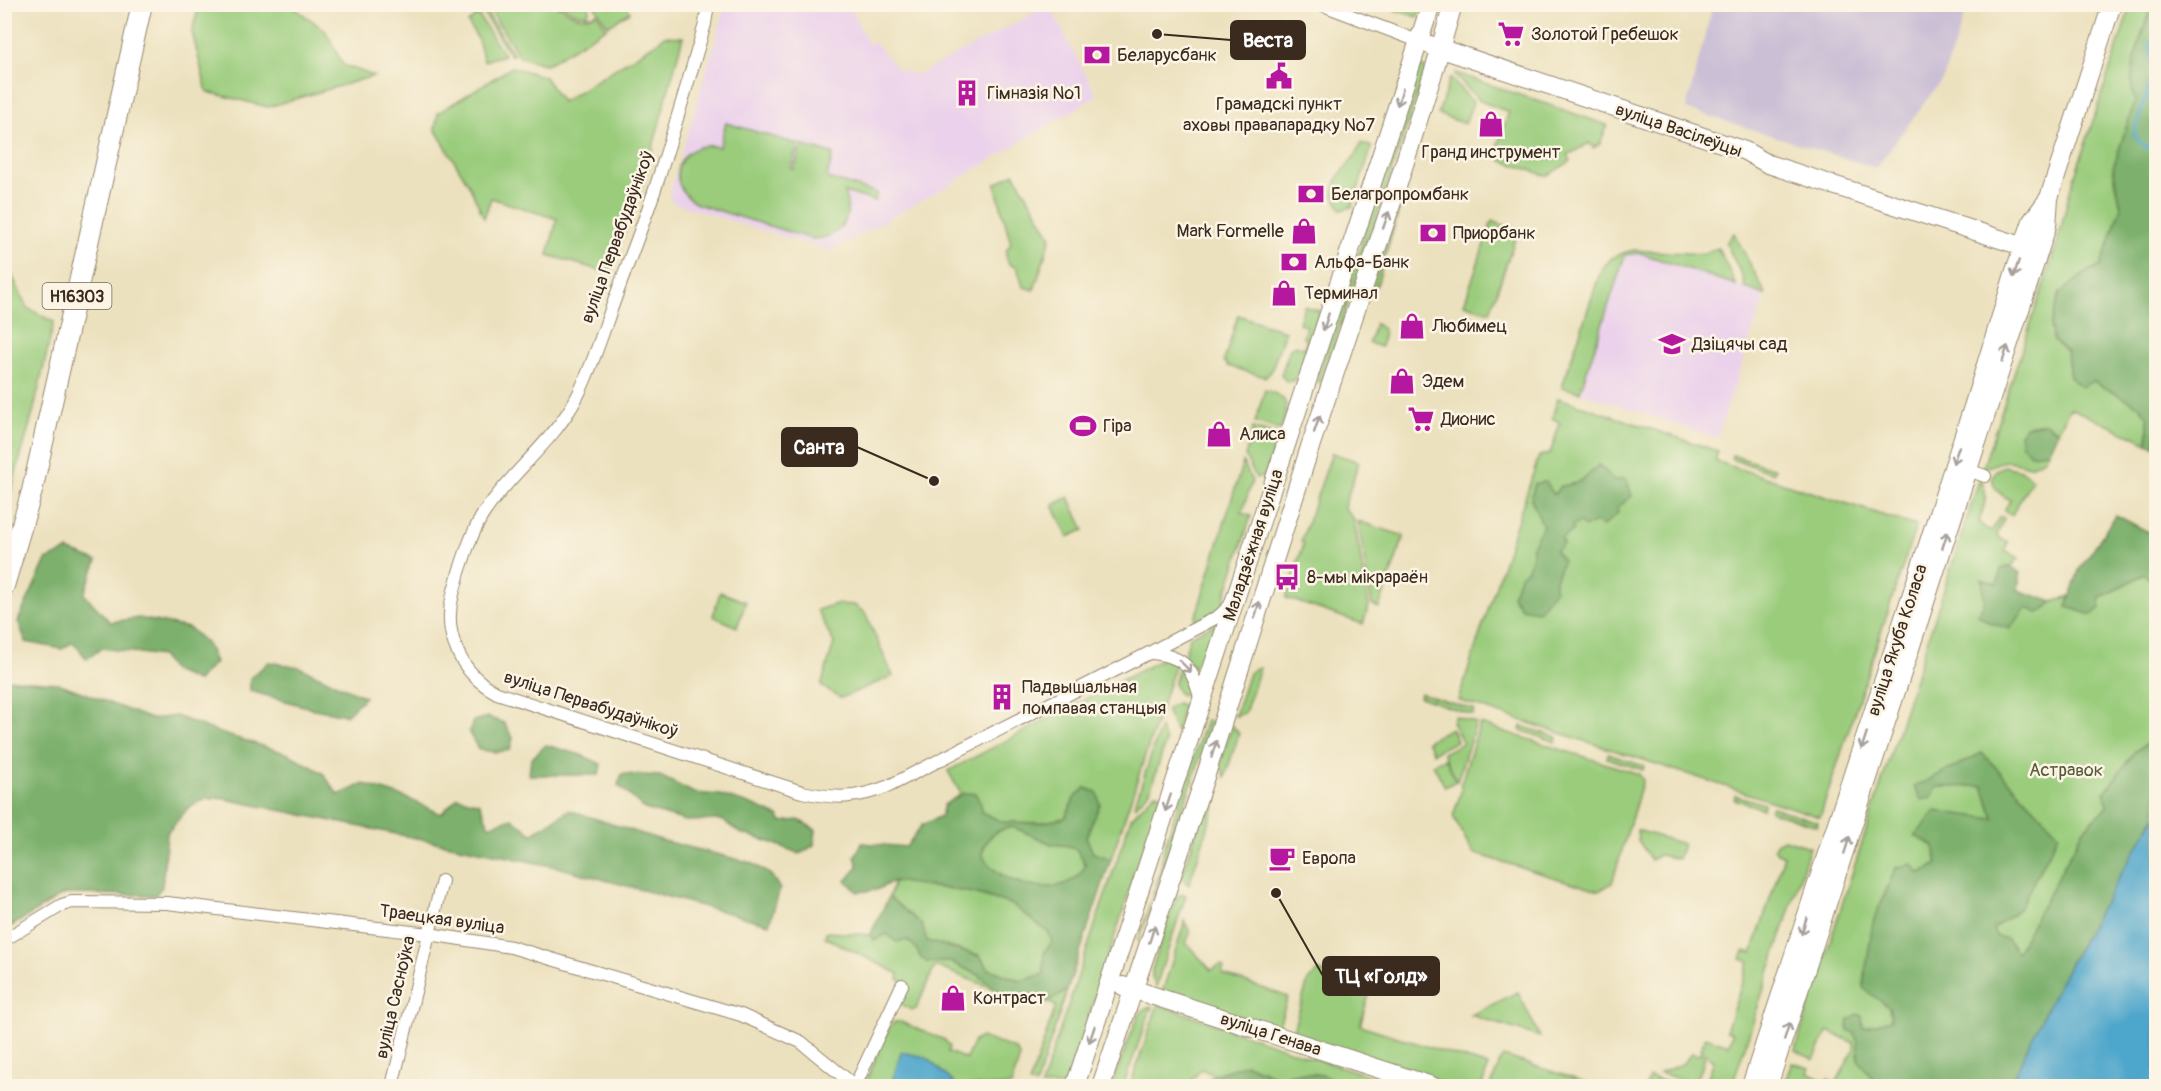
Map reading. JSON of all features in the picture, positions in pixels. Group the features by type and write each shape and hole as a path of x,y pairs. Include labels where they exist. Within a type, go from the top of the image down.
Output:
{"main road":[{"name":"Н16303","path":"4,586 32,491 142,4"}],"street":[{"name":"вуліца Первабудаўнікоў","path":"708,4 705,24 655,191 580,391 560,427 497,496 477,526 452,596 450,623 453,641 459,658 470,674 483,686 496,693 802,792 848,798 889,786 1219,616 1234,602"},
{"name":"вуліца Васілеўцы","path":"1320,4 1440,49 1745,151 1768,164 2031,249"},
{"name":"Маладзёжная вуліца","path":"1075,1086 1431,4"},
{"name":"Маладзёжная вуліца","path":"1101,1086 1209,765 1307,455 1395,193 1453,4"},
{"name":"вуліца Якуба Коласа","path":"1768,1086 1800,964 2031,249 2047,226 2049,198 2112,4"},
{"name":"вуліца Якуба Коласа","path":"1954,487 1976,473 2031,249"},
{"path":"1149,653 1167,654 1180,660 1189,668 1196,679 1201,702"},
{"name":"вуліца Сасноўка","path":"392,1086 442,881"},
{"name":"Траецкая вуліца","path":"4,940 62,905 72,902 167,903 429,934 511,947 741,1015 801,1042 855,1086 902,985"},
{"name":"вуліца Якуба Коласа","path":"1751,1086 1800,964"},
{"name":"вуліца Генава","path":"1109,982 1432,1086"}],"shaded area":[{"path":"726,5 849,5 869,45 875,42 897,69 917,75 1049,5 1097,96 944,188 830,251 673,203 669,196"},
{"path":"1704,5 1968,5 1943,78 1876,168 1686,109 1712,8"},
{"name":"Дзіцячы сад","path":"1640,253 1765,295 1717,438 1580,392 1625,255"}],"green space":[{"path":"199,5 290,5 325,30 343,65 374,76 268,107 207,92 192,32"},
{"path":"478,5 482,5 514,55 510,55"},
{"path":"487,5 560,5 558,8 561,6 569,13 578,16 597,13 606,28 544,64 520,57"},
{"path":"563,5 590,5 588,14 581,14 568,10"},
{"path":"594,5 626,5 630,12 608,26"},
{"path":"1396,5 1423,5 1418,17 1395,10"},
{"path":"2131,5 2151,5 2133,66 2132,90 2135,101 2113,168 2121,207 2101,266 2088,271 2054,341 2067,352 2070,377 2093,381 2139,405 2148,417 2148,443 2070,408 2058,431 2045,423 2030,454 2048,452 2044,459 2030,466 2011,461 2001,462 1982,470 2057,244 2070,191"},
{"path":"2151,5 2156,5 2156,447 2148,443 2148,417 2139,406 2093,381 2081,387 2070,377 2067,352 2054,341 2050,327 2060,293 2088,271 2101,266 2121,207 2113,168 2135,101 2132,91 2133,66"},
{"path":"477,15 504,55 484,61 478,39 468,23"},
{"path":"664,36 683,37 644,179 609,273 548,255 557,219 491,198 484,218 469,185 435,129 438,113 512,67 545,77 562,102"},
{"path":"1420,66 1426,68 1322,381 1319,383 1317,379"},
{"path":"1456,73 1607,125 1600,144 1593,148 1589,143 1568,155 1571,161 1547,176 1500,160 1504,150 1497,147 1509,112 1480,101 1455,76"},
{"path":"1450,78 1473,102 1465,124 1438,114"},
{"path":"726,123 798,144 791,168 794,169 801,145 833,154 827,178 877,193 875,201 844,192 847,210 843,225 831,235 812,239 697,204 686,195 680,185 678,175 680,165 685,156 694,149 705,146 719,147"},
{"path":"1361,143 1372,147 1352,207 1341,210 1333,193 1338,177 1357,153"},
{"path":"1014,173 1051,237 1034,290 1023,287 1017,267 1010,265 1006,256 1006,251 1011,244 995,184"},
{"path":"1402,200 1377,285 1371,289"},
{"path":"1492,221 1518,230 1490,312 1464,304"},
{"path":"1734,233 1765,295 1745,288 1744,280 1726,243"},
{"path":"1718,248 1736,285 1640,253 1625,255 1580,392 1562,387 1601,270 1612,258 1634,250 1703,254"},
{"path":"11,273 27,308 54,322 33,413 5,511 4,277"},
{"path":"1304,306 1320,311 1298,376 1295,380 1287,382 1281,375 1290,348 1295,345 1304,348 1307,339 1303,337 1306,326 1299,323"},
{"path":"1238,315 1285,331 1271,372 1265,377 1228,366 1224,361"},
{"path":"1375,323 1384,330 1381,347 1369,343"},
{"path":"1265,390 1280,396 1286,404 1280,430 1255,422"},
{"path":"1558,398 1718,451 1715,461 1916,526 1820,817 1458,700 1539,456 1550,454 1560,423 1552,418"},
{"path":"2045,423 2058,432 2048,452 2030,454 2022,445 2020,434 2027,426"},
{"path":"1253,428 1278,435 1264,477 1256,478 1245,456"},
{"path":"1332,453 1359,462 1344,507 1354,520 1369,606 1363,624 1286,598 1304,543 1301,542"},
{"path":"1732,455 1775,469 1773,473 1731,459"},
{"path":"1243,462 1252,481 1242,513 1251,516 1222,606 1194,622"},
{"path":"1598,465 1616,481 1620,478 1627,480 1632,496 1617,508 1618,513 1603,526 1595,522 1586,527 1579,523 1572,526 1573,531 1562,538 1563,544 1555,551 1563,560 1555,580 1555,590 1538,611 1521,608 1512,596 1521,574 1528,569 1533,551 1531,548 1543,526 1531,499 1535,483 1546,482 1554,495 1560,486 1582,480"},
{"path":"2004,466 2020,470 2032,479 2012,515 2004,511 2010,500 1998,491 1992,477 1996,470"},
{"name":"Астравок","path":"1980,478 1985,495 1979,522 1986,530 1992,531 1999,517 2002,517 2004,519 1997,534 1999,538 2008,542 2005,551 2019,558 2011,566 2001,569 1998,584 1982,580 1985,600 2027,608 2039,613 2053,602 2070,596 2067,607 2100,598 2145,574 2156,584 2155,739 2135,751 2107,807 2084,829 2017,953 1996,936 1993,929 2019,909 1982,753 1915,787 1930,798 1938,787 1983,786 1994,819 1934,846 1938,864 1919,874 1912,864 1896,868 1873,922 1891,1020 1863,1028 1849,1020 1848,1030 1854,1032 1858,1042 1858,1060 1872,1077 1871,1086 1783,1086 1792,1063 1810,1068 1808,1073 1826,1082 1828,1079 1836,1083 1854,1049 1854,1043 1828,1031 1814,1060 1795,1050"},
{"path":"1069,497 1084,530 1068,537 1053,505"},
{"path":"2116,515 2156,536 2156,584 2144,574 2100,598 2100,608 2092,615 2067,607 2079,570"},
{"path":"1358,521 1404,536 1379,608 1372,605"},
{"path":"68,550 97,561 84,594 110,622 139,618 189,628 207,644 215,662 197,681 173,671 161,656 102,648 87,659 73,642 62,649 26,642 18,621 46,560"},
{"path":"2011,566 2020,573 2018,590 2053,602 2039,613 2026,608 2010,629 1991,623 1978,615 1985,600 1982,579 1997,584 2001,569"},
{"path":"720,592 746,602 737,627 713,616"},
{"path":"836,604 854,605 865,613 893,676 841,698 821,686 834,643 817,610"},
{"path":"1218,622 1200,677 1184,656 1190,636"},
{"path":"1164,658 1176,663 1111,859 1093,853 1086,837 1100,804 1096,792 1085,788 1075,797 1065,818 1039,823 1002,822 981,812 975,793 961,794 948,771"},
{"path":"269,662 299,667 365,697 346,715 314,709 250,691 250,678"},
{"path":"1180,665 1190,680 1193,689 1192,698 1179,694 1174,684"},
{"path":"1260,668 1245,713 1235,716 1249,673"},
{"path":"5,679 58,683 151,719 176,716 223,734 289,754 323,773 338,795 364,784 407,798 441,814 458,797 480,803 489,826 512,818 532,834 569,810 664,841 752,863 771,875 780,889 769,924 557,867 220,798 203,799 188,808 167,833 162,887 155,895 64,894 5,930"},
{"path":"1420,693 1474,710 1473,715 1419,697"},
{"path":"1176,703 1184,706 1176,732 1166,710"},
{"path":"1455,716 1476,723 1457,781 1443,753 1463,743 1452,722"},
{"path":"487,717 504,723 513,738 510,750 496,752 479,750 469,733 473,721"},
{"path":"1206,720 1212,722 1138,942 1160,874 1164,848"},
{"path":"1480,724 1639,774 1643,780 1612,883 1599,891 1473,853 1453,816"},
{"path":"1232,725 1239,734 1225,777 1220,764"},
{"path":"1521,726 1557,737 1556,742 1520,730"},
{"path":"1160,728 1166,741 1150,791 1134,807"},
{"path":"1451,728 1457,741 1433,753 1427,741"},
{"path":"2156,731 2156,816 2067,969 2010,1086 1871,1086 1872,1077 1858,1060 1858,1042 1854,1033 1848,1030 1849,1020 1857,1014 1862,1016 1863,1028 1891,1020 1890,1008 1863,988 1873,922 1896,868 1913,864 1919,874 1938,864 1934,846 1915,836 1936,811 1994,819 1983,786 1938,787 1930,798 1921,800 1914,787 1982,753 2059,834 2019,909 1993,929 1996,936 2007,939 2017,952 2084,829 2107,807 2105,792 2135,751 2155,739"},
{"path":"546,745 581,755 601,764 599,775 529,775 531,759"},
{"path":"1608,754 1644,766 1643,770 1607,758"},
{"path":"1445,758 1456,781 1445,787 1433,764"},
{"path":"622,774 660,776 694,793 720,795 749,804 778,816 782,822 799,820 816,830 814,845 800,854 740,833 722,820 686,821 645,809 618,785"},
{"path":"1085,788 1097,792 1100,804 1086,837 1093,853 1111,859 1067,991 1047,1002 1034,997 1026,1001 997,990 977,974 950,962 927,962 907,940 896,942 887,934 875,940 870,935 889,897 922,925 927,941 979,956 989,969 1021,981 1044,974 1044,953 1052,942 1048,932 1011,904 974,893 894,881 876,890 858,892 846,881 858,867 855,856 862,843 906,847 922,825 941,816 944,805 961,794 975,793 981,804 981,812 1003,822 1039,823 1065,818 1075,797","holes":["1013,827 1052,844 1070,846 1077,850 1086,865 1077,877 1064,884 1049,887 1017,882 1002,875 990,866 982,854 992,835"]},
{"path":"1155,793 1161,794 1068,1080 1064,1086 1041,1086 1131,818"},
{"path":"1735,795 1764,804 1763,809 1734,799"},
{"path":"1218,796 1189,884 1182,876 1207,798"},
{"path":"1772,807 1818,822 1817,826 1770,811"},
{"path":"1013,827 1052,844 1070,846 1077,850 1086,865 1077,877 1064,884 1049,887 1017,882 1002,875 990,866 982,854 992,835"},
{"path":"1637,830 1683,844 1678,859 1659,855 1651,860 1638,840"},
{"path":"1784,839 1810,847 1732,1086 1690,1084 1697,1082 1706,1084 1714,1060 1700,1053 1705,1037 1729,1045 1732,1033 1726,1031 1749,962 1741,959 1744,951 1752,953 1784,856 1777,853 1774,848 1776,843"},
{"path":"894,881 974,893 1011,904 1048,932 1052,942 1044,953 1044,974 1021,981 989,969 979,955 926,941 921,925 889,897"},
{"path":"1182,894 1186,895 1156,986 1152,978 1152,969 1175,898"},
{"path":"1185,921 1190,933 1186,943 1211,970 1221,965 1224,967 1222,974 1288,997 1276,1028 1162,993"},
{"path":"826,932 870,935 875,940 887,934 907,940 927,962 950,962 977,974 997,990 935,966 916,1009 912,1010 900,1001 907,984 898,979 899,974 825,937"},
{"path":"1319,971 1371,988 1360,1025 1488,1066 1482,1086 1452,1086 1296,1036 1293,1030 1308,981"},
{"path":"1067,991 1036,1085 1029,1084 1056,1006 1047,1002"},
{"path":"1518,992 1540,1037 1471,1015"},
{"path":"1158,1004 1312,1058 1404,1086 1339,1086 1323,1075 1300,1073 1278,1077 1246,1064 1214,1075 1201,1069 1187,1086 1130,1086"},
{"path":"1152,1006 1123,1086 1111,1086 1138,1016"},
{"path":"894,1022 901,1022 945,1040 950,1047 948,1052 966,1059 974,1041 981,1037 1015,1049 1020,1057 1011,1086 952,1086 953,1082 901,1052 891,1086 864,1086 883,1041"},
{"path":"1692,1053 1705,1057 1700,1072 1692,1080 1688,1082 1660,1073 1682,1064"},
{"path":"1503,1057 1507,1057 1597,1086 1491,1086"},
{"path":"1246,1064 1278,1077 1300,1073 1323,1075 1339,1086 1200,1086 1214,1075"},
{"path":"1649,1077 1679,1086 1646,1086"}],"water":[{"path":"2156,816 2156,1086 2010,1086 2078,948"},
{"path":"901,1052 926,1057 953,1082 952,1086 891,1086"}],"waterway":[{"path":"2156,36 2150,44 2153,73 2134,135 2146,148 2156,141"}],"place":[{"name":"Веста","path":"1157,34"},
{"name":"Золотой Гребешок","path":"1511,34"},
{"name":"Беларусбанк","path":"1097,55"},
{"name":"Грамадскі пункт аховы правапарадку №7","path":"1279,76"},
{"name":"Гімназія №1","path":"967,93"},
{"name":"Гранд инструмент","path":"1491,124"},
{"name":"Белагропромбанк","path":"1311,194"},
{"name":"Mark Formelle","path":"1304,231"},
{"name":"Приорбанк","path":"1433,233"},
{"name":"Альфа-Банк","path":"1294,262"},
{"name":"Терминал","path":"1284,293"},
{"name":"Любимец","path":"1412,326"},
{"name":"Дзіцячы сад","path":"1672,344"},
{"name":"Эдем","path":"1402,381"},
{"name":"Дионис","path":"1421,419"},
{"name":"Гіра","path":"1083,426"},
{"name":"Алиса","path":"1219,434"},
{"name":"Санта","path":"934,481"},
{"name":"8-мы мікрараён","path":"1287,577"},
{"name":"Падвышальная помпавая станцыя","path":"1002,697"},
{"name":"Европа","path":"1282,858"},
{"name":"ТЦ «Голд»","path":"1276,893"},
{"name":"Контраст","path":"953,998"}]}
